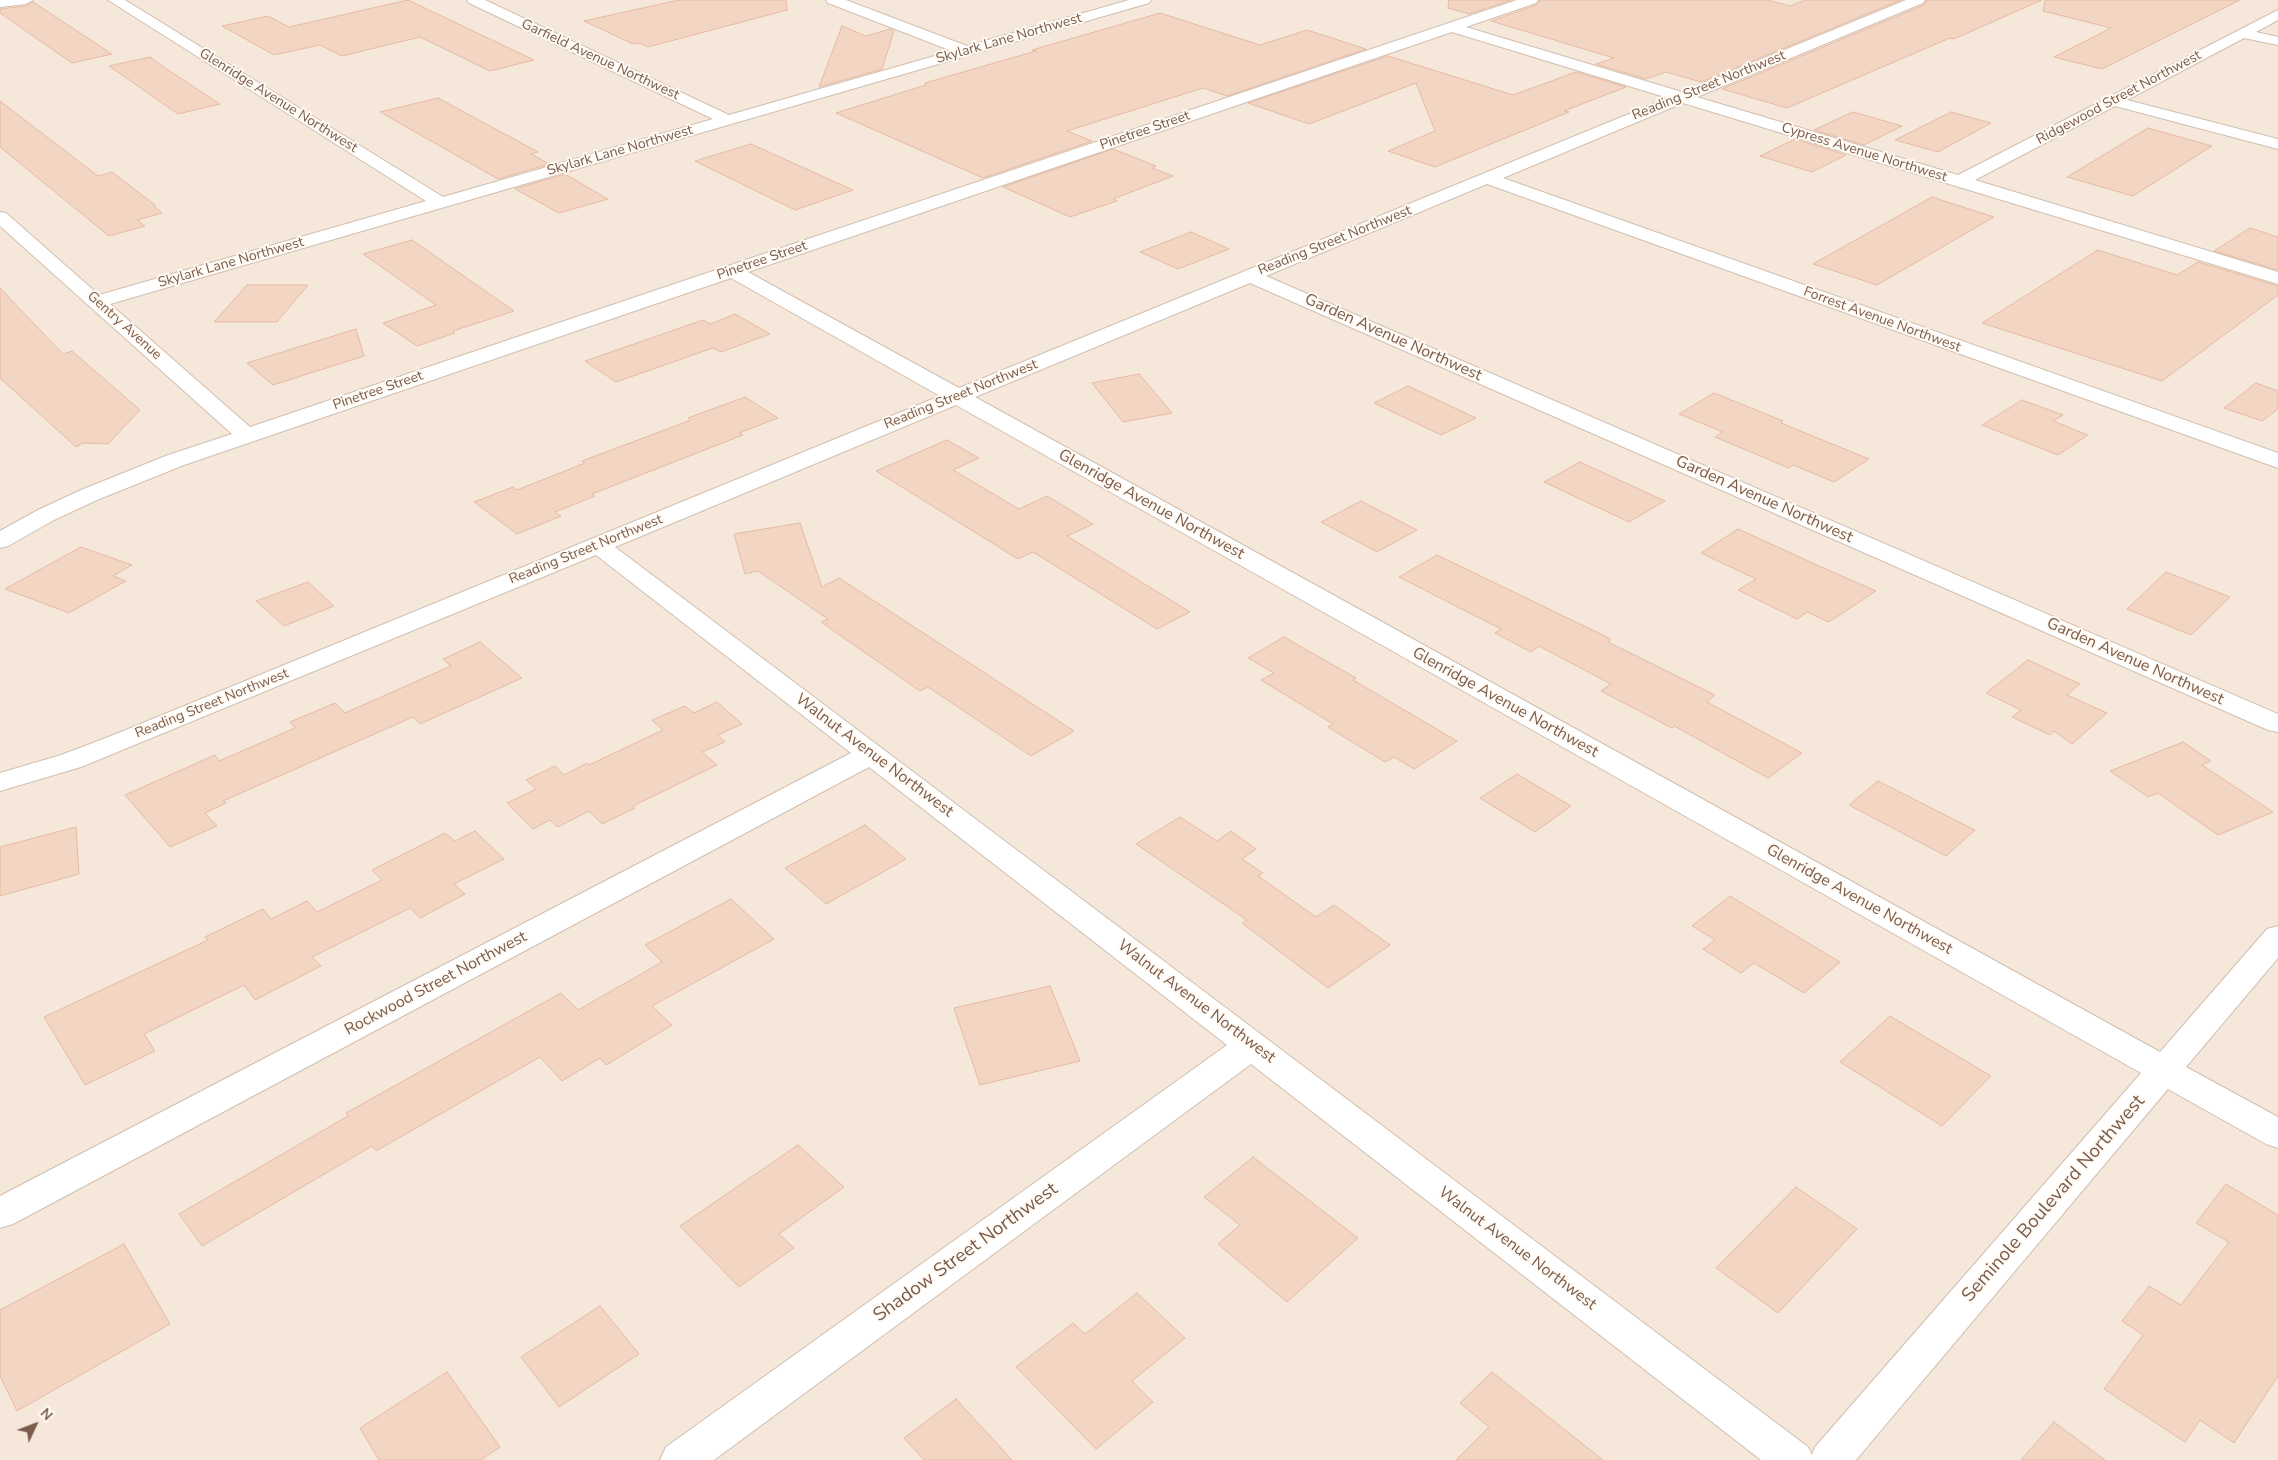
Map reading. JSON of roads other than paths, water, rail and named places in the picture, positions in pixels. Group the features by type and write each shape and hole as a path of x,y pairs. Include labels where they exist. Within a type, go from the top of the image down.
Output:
{"street":[{"path":"0,3 26,0"},
{"name":"Glenridge Avenue Northwest","path":"115,0 441,203"},
{"name":"Garfield Avenue Northwest","path":"474,0 727,120"},
{"path":"833,0 966,51"},
{"name":"Skylark Lane Northwest","path":"96,302 1144,0"},
{"name":"Pinetree Street","path":"0,541 46,515 132,476 1531,0"},
{"name":"Reading Street Northwest","path":"0,782 71,761 121,742 1918,0"},
{"name":"Ridgewood Street Northwest","path":"1959,182 2278,14"},
{"name":"Cypress Avenue Northwest","path":"1451,27 2278,278"},
{"path":"2243,32 2278,41"},
{"path":"2114,101 2278,144"},
{"name":"Forrest Avenue Northwest","path":"1487,178 2278,461"},
{"name":"Gentry Avenue","path":"0,217 247,436"},
{"name":"Glenridge Avenue Northwest","path":"732,271 2278,1134"},
{"name":"Garden Avenue Northwest","path":"1250,276 2278,724"},
{"name":"Walnut Avenue Northwest","path":"598,545 1793,1460"},
{"name":"Rockwood Street Northwest","path":"0,1213 872,754"},
{"name":"Seminole Boulevard Northwest","path":"1830,1460 2278,937"},
{"name":"Shadow Street Northwest","path":"680,1460 1252,1045"}]}
